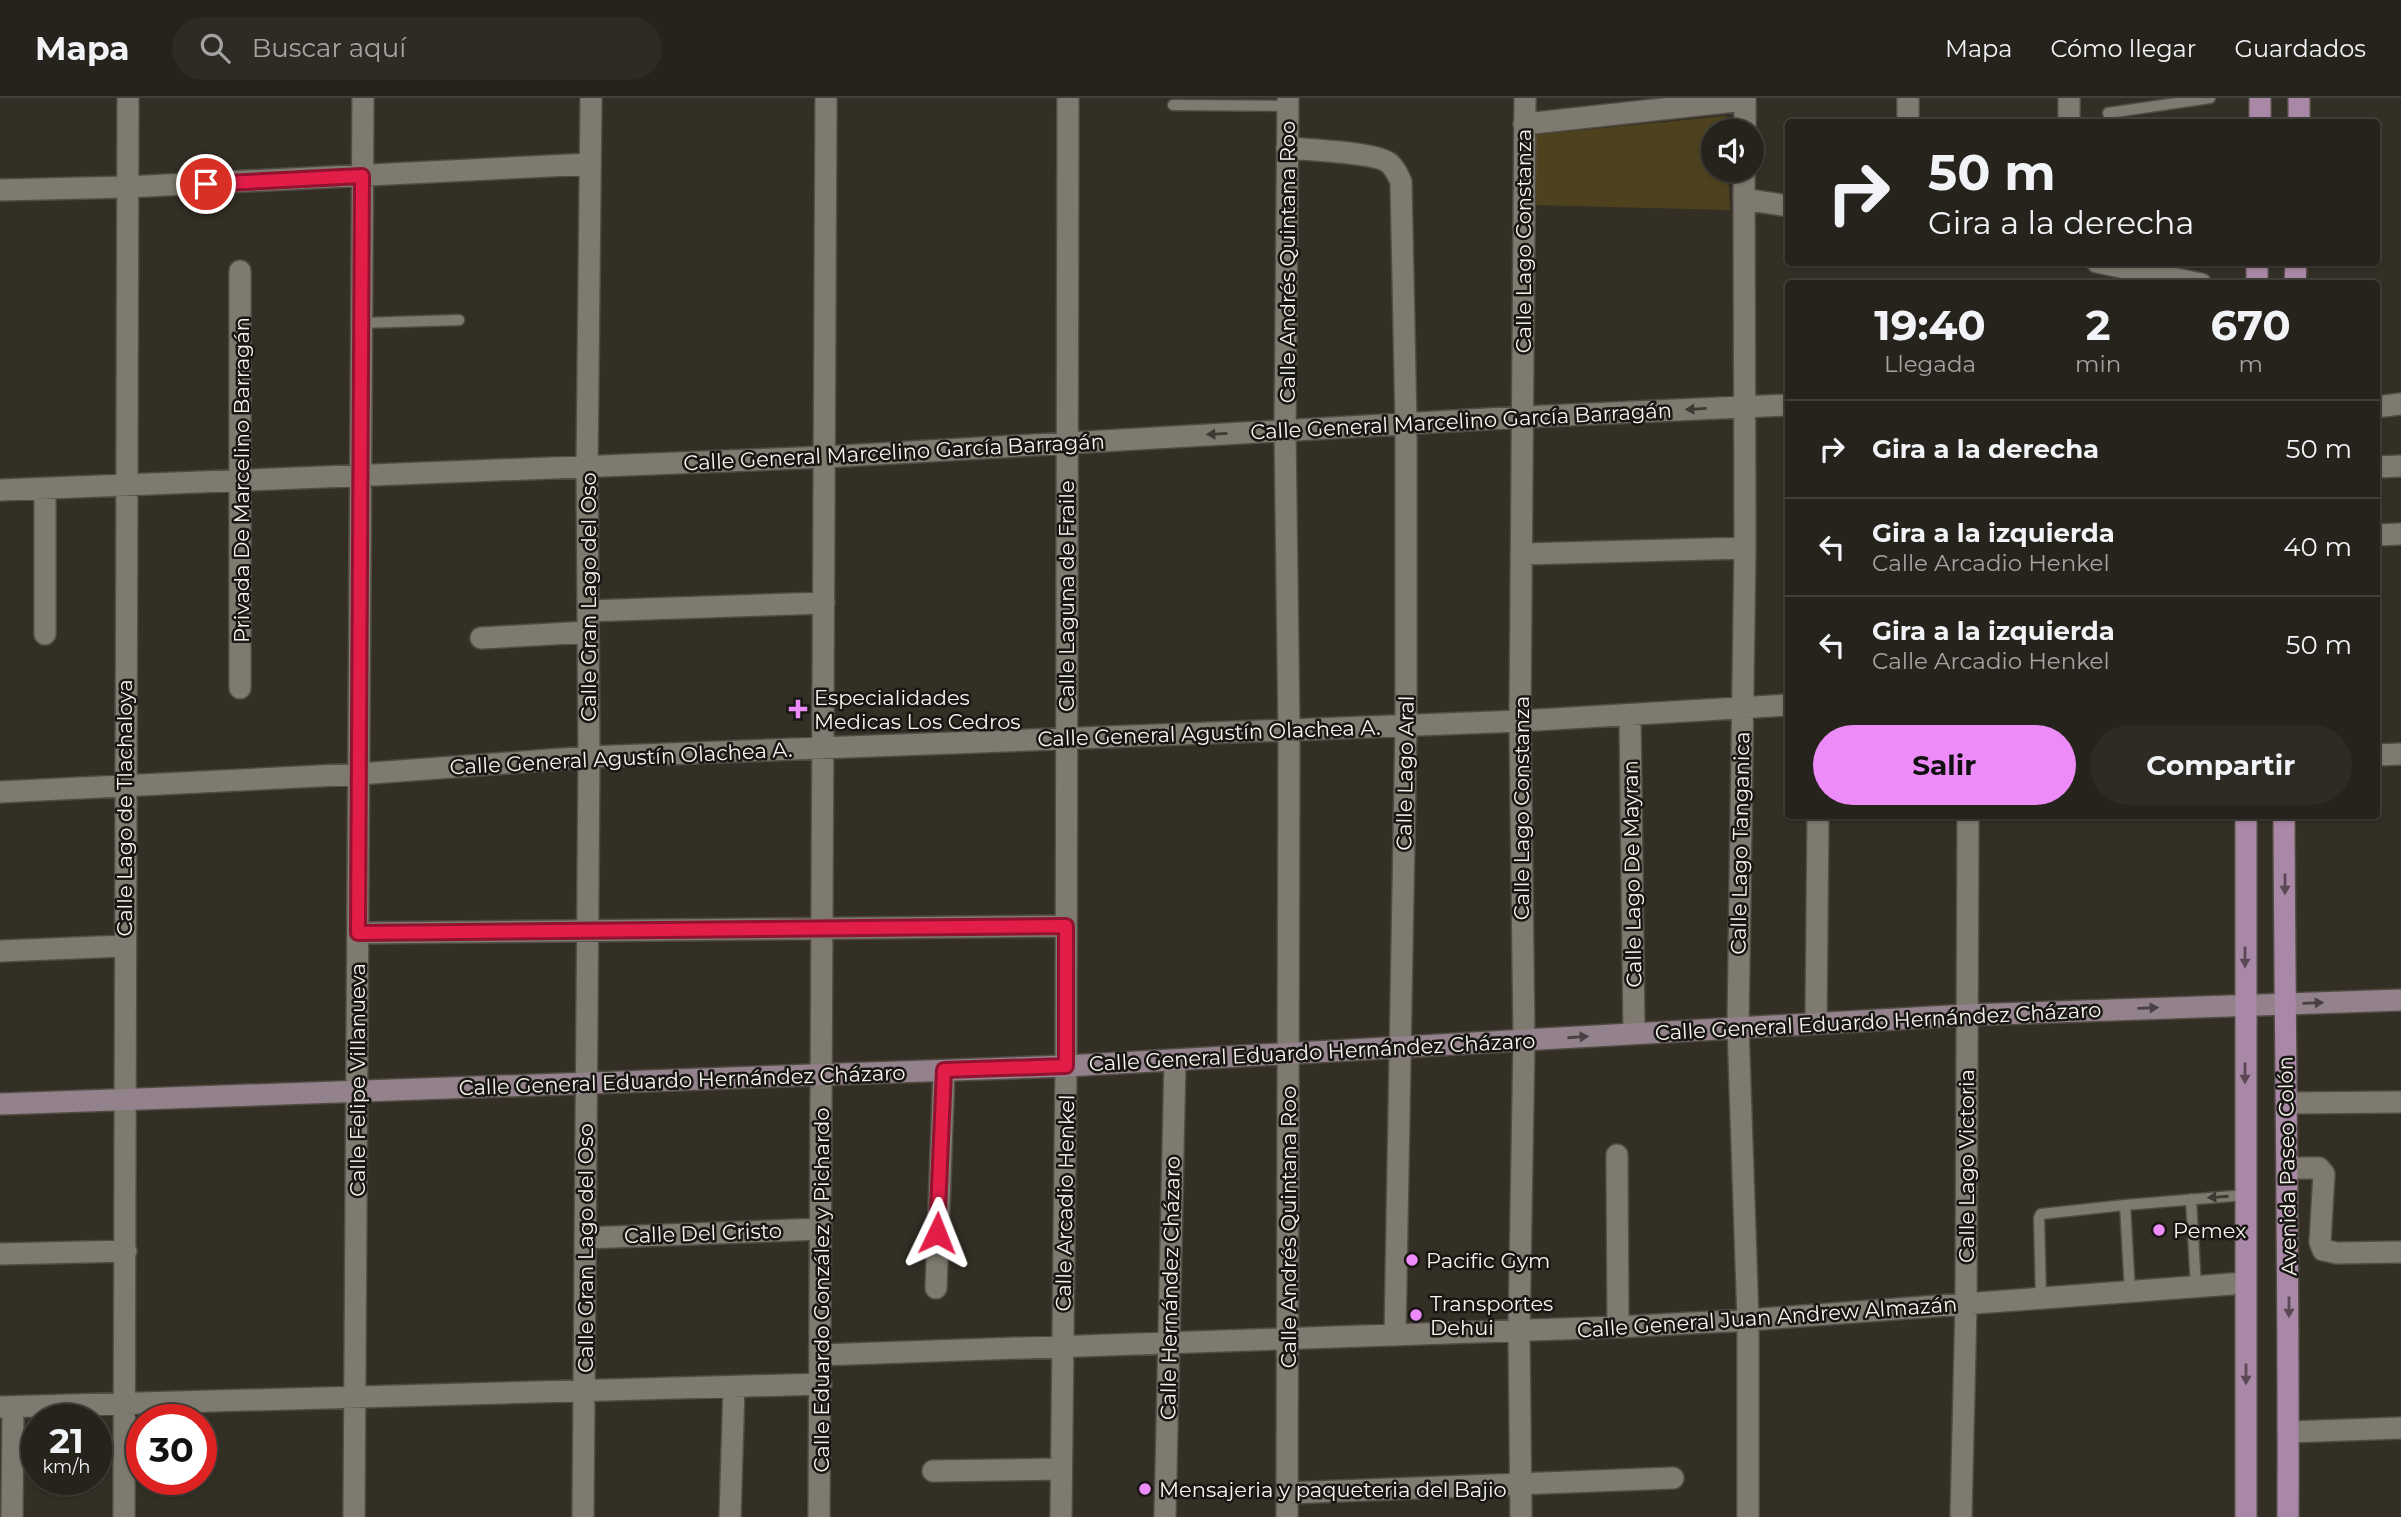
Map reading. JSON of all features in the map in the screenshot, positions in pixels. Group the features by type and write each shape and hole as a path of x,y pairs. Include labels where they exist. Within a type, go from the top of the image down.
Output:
{"main road":[{"path":"2260,98 2260,119"},
{"path":"2299,98 2299,119"},
{"name":"Avenida Paseo Colón","path":"2246,819 2246,1517"},
{"name":"Avenida Paseo Colón","path":"2284,819 2289,1168 2288,1517"},
{"name":"Calle General Eduardo Hernández Cházaro","path":"0,1104 1066,1066 1966,1015 2401,1000"}],"street":[{"name":"Calle Lago de Tlachaloya","path":"124,1517 128,98"},
{"name":"Calle Felipe Villanueva","path":"354,1517 362,98"},
{"name":"Calle Gran Lago del Oso","path":"583,1517 591,98"},
{"name":"Calle Eduardo González y Pichardo","path":"819,1517 826,98"},
{"name":"Calle Laguna de Fraile","path":"1066,926 1068,98"},
{"name":"Calle Lago Constanza","path":"1521,1517 1519,1331 1524,1040 1520,721 1525,98"},
{"path":"1908,98 1909,119"},
{"path":"2068,119 2069,98"},
{"path":"1524,124 1745,99 1745,119"},
{"name":"Calle Andrés Quintana Roo","path":"1287,1517 1290,1053 1285,430 1288,102"},
{"name":"Calle Lago Aral","path":"1287,148 1388,161 1401,182 1406,424 1406,724 1395,1335"},
{"path":"0,190 127,187 590,164"},
{"name":"Calle Lago Tanganica","path":"1744,182 1745,548 1738,1027 1748,1320 1748,1517"},
{"path":"1744,199 1785,206"},
{"path":"2116,266 2183,280"},
{"name":"Privada De Marcelino Barragán","path":"240,271 240,688"},
{"path":"2380,407 2401,404"},
{"name":"Calle General Marcelino García Barragán","path":"0,490 824,457 1522,417 1785,405"},
{"path":"2380,467 2401,466"},
{"path":"45,489 45,634"},
{"path":"2380,534 2401,534"},
{"path":"1521,554 1745,548"},
{"path":"481,638 588,621 824,603"},
{"name":"Calle General Agustín Olachea A.","path":"0,792 359,774 589,757 1520,721 1785,705"},
{"name":"Calle Lago De Mayran","path":"1630,715 1634,1033"},
{"path":"2380,755 2401,754"},
{"path":"1816,1023 1818,819"},
{"name":"Calle Lago Victoria","path":"1961,1517 1966,1304 1968,819"},
{"path":"358,933 1066,926"},
{"name":"Calle Arcadio Henkel","path":"1061,1517 1066,926"},
{"path":"0,951 124,946"},
{"name":"Calle Hernández Cházaro","path":"1165,1517 1175,1060"},
{"path":"936,1288 944,1070"},
{"path":"2287,1103 2401,1102"},
{"path":"1617,1155 1618,1327"},
{"path":"2289,1168 2319,1168 2324,1174 2321,1246 2328,1252 2401,1252"},
{"name":"Calle Del Cristo","path":"585,1238 821,1229"},
{"path":"0,1254 126,1251"},
{"name":"Calle General Juan Andrew Almazán","path":"821,1354 1063,1348 1618,1327 1748,1320 2245,1283"},
{"path":"12,1517 6,1407 821,1384"},
{"path":"730,1517 734,1387"},
{"path":"2289,1432 2401,1428"},
{"path":"933,1471 1061,1469"},
{"path":"1287,1493 1673,1478"}],"lane":[{"path":"2108,113 2210,98"},
{"path":"1173,105 1288,102"},
{"path":"362,323 459,320"},
{"path":"2041,1299 2041,1214 2245,1195"},
{"path":"2191,1199 2196,1287"},
{"path":"2125,1205 2130,1292"}],"shaded area":[{"path":"1726,116 1726,119 1701,119 1701,182 1729,182 1730,210 1533,205 1534,135"}],"place":[{"name":"Especialidades Medicas Los Cedros","path":"798,709"},
{"name":"Pemex","path":"2159,1230"},
{"name":"Pacific Gym","path":"1412,1260"},
{"name":"Transportes Dehui","path":"1416,1315"},
{"name":"Mensajeria y paqueteria del Bajio","path":"1145,1489"}],"route":[{"path":"206,184 362,176 358,933 1066,926 1066,1066 944,1070 937,1233"}]}
